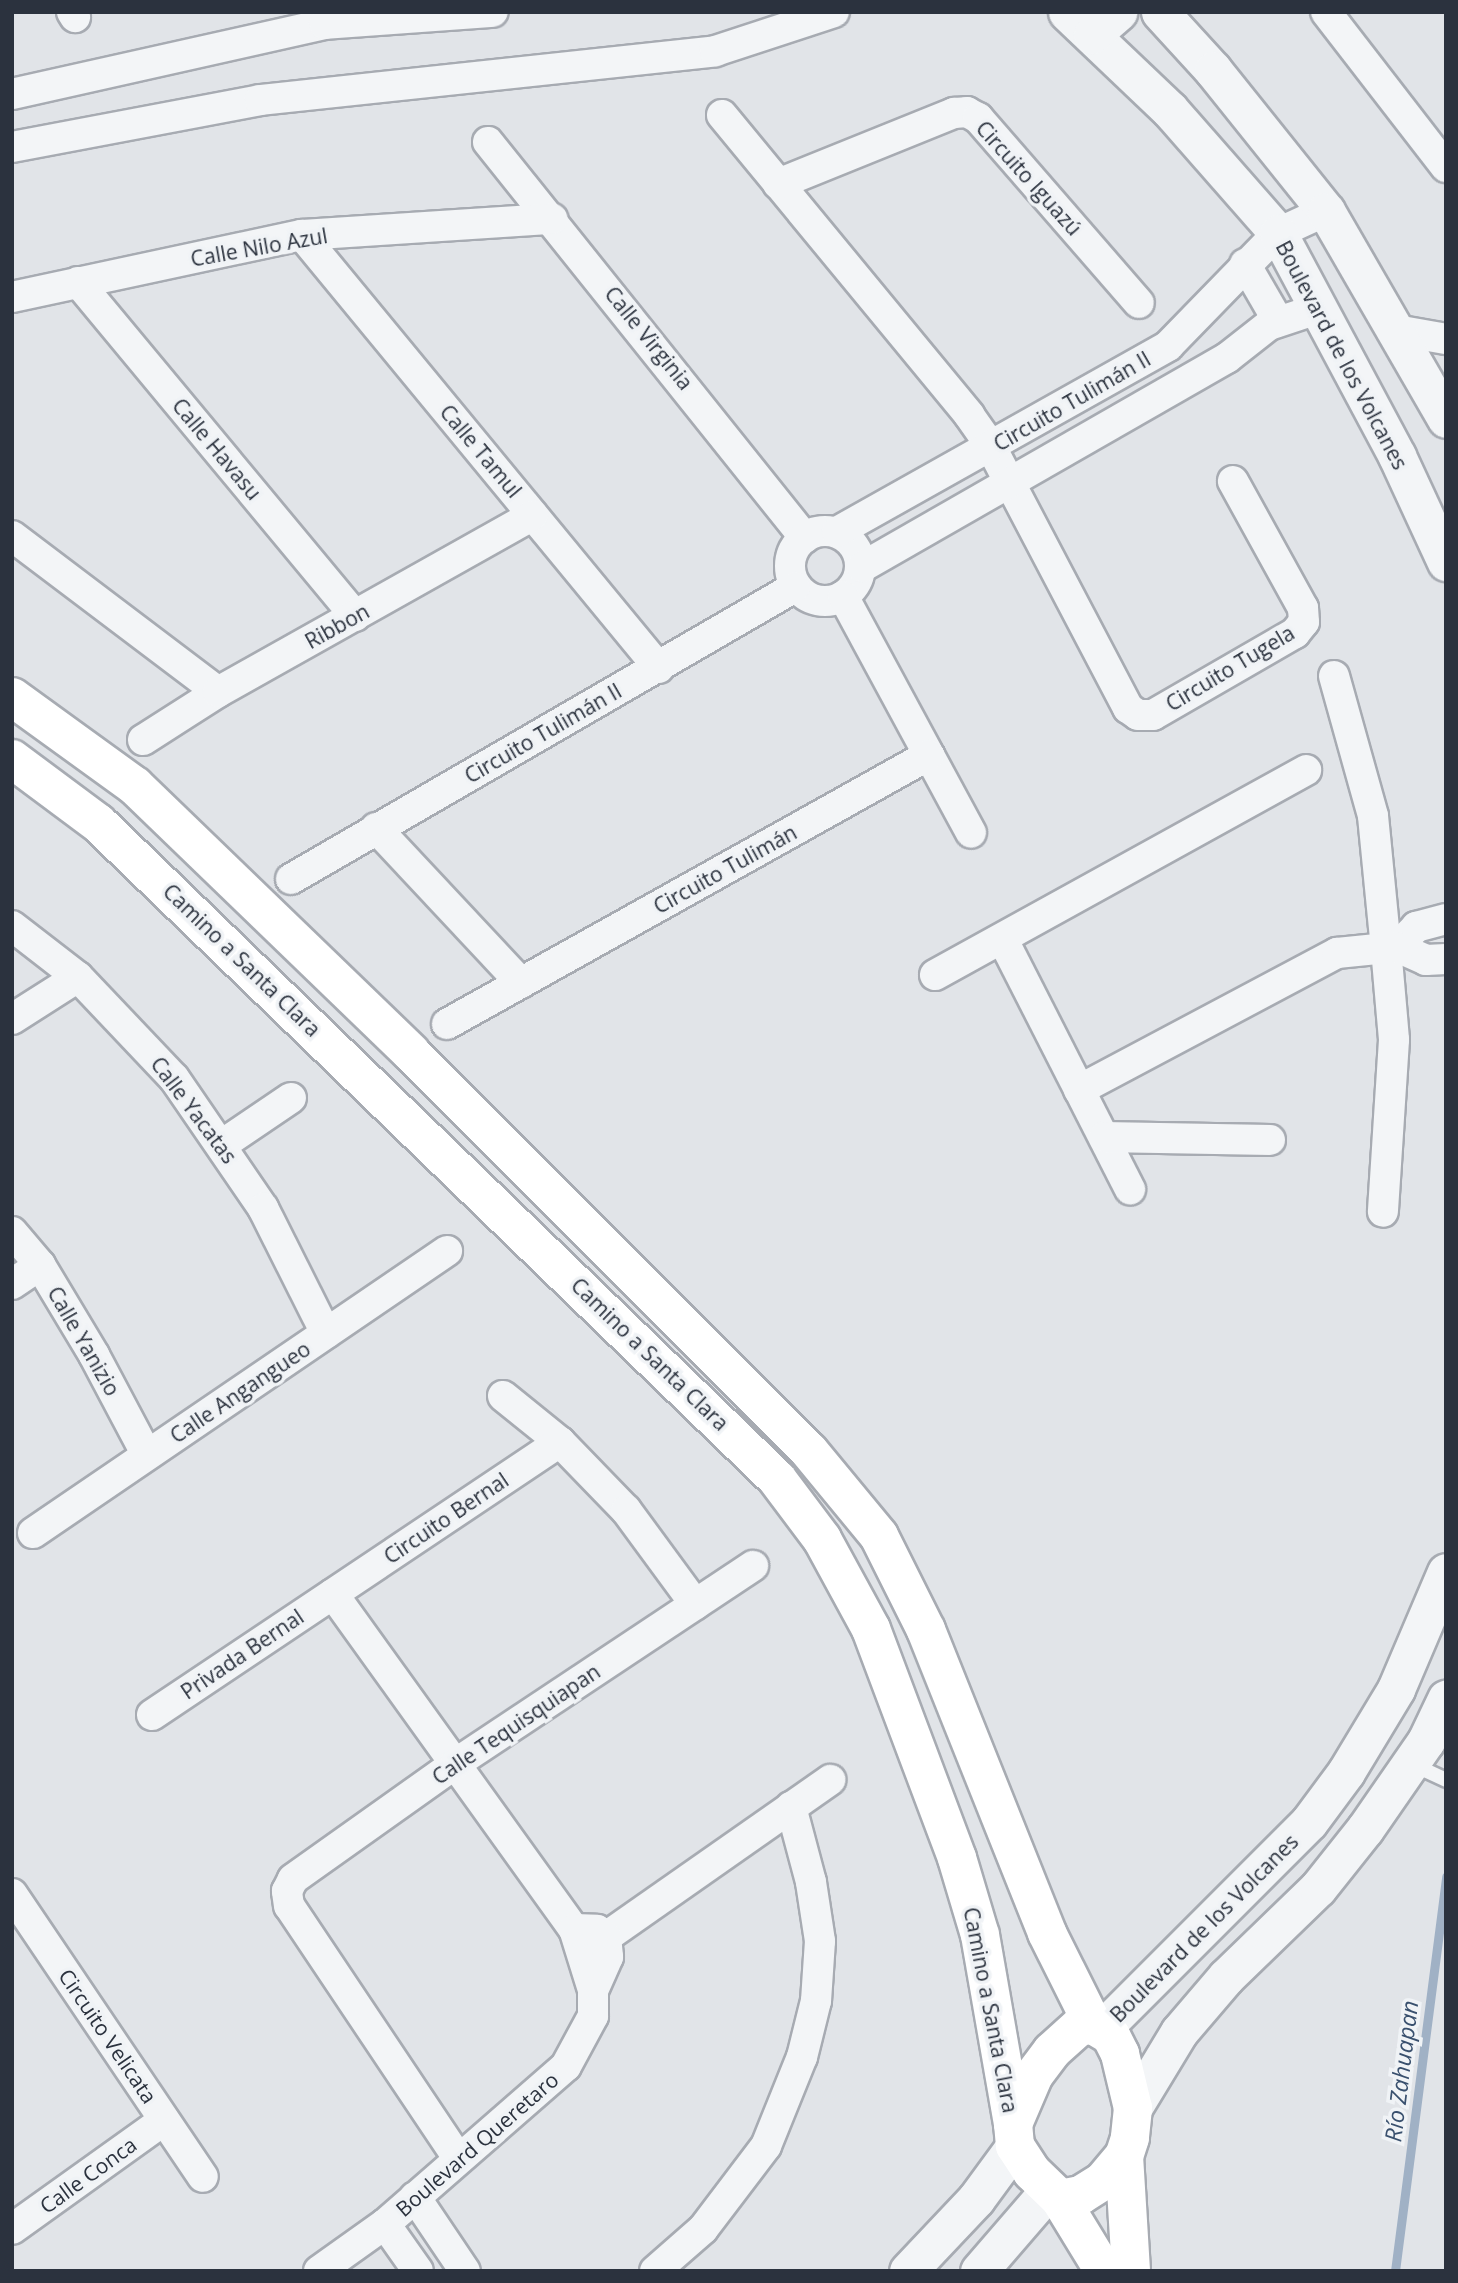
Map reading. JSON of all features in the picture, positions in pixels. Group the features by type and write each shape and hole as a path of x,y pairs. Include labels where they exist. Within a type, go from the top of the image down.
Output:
{"main road":[{"name":"Camino a Santa Clara","path":"12,696 135,786 410,1052 809,1451 871,1526 926,1630 1046,1933 1098,2027"},
{"name":"Camino a Santa Clara","path":"12,759 97,823 283,998 777,1479 814,1529 871,1629 957,1858 980,1935 1014,2135"},
{"path":"1104,2271 1014,2135 1034,2076 1052,2050 1080,2026 1098,2027 1120,2054 1133,2108 1124,2155 1131,2271"},
{"path":"1054,2195 1082,2195 1103,2181 1124,2155"}],"street":[{"path":"12,94 324,24 493,12"},
{"path":"12,147 260,100 715,51 834,12"},
{"path":"1160,12 1213,70 1326,211 1446,419"},
{"path":"1326,12 1446,167"},
{"name":"Boulevard de los Volcanes","path":"1093,20 1278,233 1397,456 1446,562"},
{"path":"1169,109 1213,70"},
{"name":"Circuito Iguazú","path":"778,184 954,113 967,112 978,118 1139,303"},
{"path":"722,114 992,447 1010,481"},
{"name":"Calle Virginia","path":"488,142 805,538"},
{"name":"Circuito Tulimán II","path":"837,532 1168,346 1278,233 1326,211"},
{"name":"Calle Nilo Azul","path":"12,297 302,235 552,219"},
{"name":"Calle Tamul","path":"302,235 659,668"},
{"path":"1245,264 1278,321"},
{"name":"Calle Havasu","path":"78,282 355,615"},
{"name":"Circuito Tulimán II","path":"862,567 1227,358 1278,321 1320,308"},
{"path":"1395,330 1445,340"},
{"path":"1168,346 1184,381"},
{"name":"Circuito Tugela","path":"1010,481 1128,708 1138,715 1153,715 1295,633 1304,622 1303,608 1233,481"},
{"name":"Ribbon","path":"143,740 218,692 533,515"},
{"path":"815,531 837,532 855,546 862,567 854,588 844,596 836,601 813,600 795,587 789,565 796,544 815,531"},
{"path":"12,536 218,692"},
{"name":"Circuito Tulimán II","path":"291,879 795,587"},
{"path":"844,596 971,833"},
{"path":"1334,676 1373,816 1392,948 1394,1040 1383,1212"},
{"name":"Circuito Tulimán","path":"447,1024 929,755"},
{"path":"935,975 1003,940 1306,770"},
{"path":"376,828 520,984"},
{"path":"1392,948 1416,927 1446,919"},
{"name":"Calle Yacatas","path":"12,926 78,977 174,1078 223,1144 263,1208 326,1333"},
{"path":"1003,940 1130,1189"},
{"path":"1079,1090 1337,953 1392,948 1426,960 1446,959"},
{"path":"12,1019 78,977"},
{"path":"223,1144 291,1098"},
{"path":"1104,1137 1270,1140"},
{"name":"Calle Yanizio","path":"12,1232 40,1265 94,1354 147,1455"},
{"name":"Calle Angangueo","path":"33,1533 447,1251"},
{"path":"12,1284 40,1265"},
{"path":"503,1396 560,1442 626,1510 695,1604"},
{"name":"Circuito Bernal","path":"333,1594 560,1442"},
{"name":"Calle Tequisquiapan","path":"458,2158 289,1906 287,1891 293,1879 455,1764 753,1566"},
{"name":"Boulevard de los Volcanes","path":"1098,2027 1248,1888 1309,1822 1346,1773 1396,1689 1446,1572"},
{"path":"333,1594 574,1929 593,1990"},
{"name":"Privada Bernal","path":"152,1714 333,1594"},
{"path":"1133,2108 1179,2032 1226,1977 1347,1853 1412,1763 1444,1707"},
{"path":"606,1937 830,1780"},
{"path":"655,2271 703,2229 766,2146 786,2106 802,2057 816,2001 820,1941 811,1882 791,1807"},
{"path":"1309,1822 1347,1853"},
{"path":"1248,1888 1283,1921"},
{"name":"Circuito Velicata","path":"13,1896 203,2177"},
{"path":"574,1929 597,1930 606,1937"},
{"path":"593,1990 607,1964 606,1937"},
{"name":"Boulevard Queretaro","path":"319,2271 385,2224 566,2066 593,2016 593,1990"},
{"name":"Calle Conca","path":"12,2229 164,2120"},
{"path":"908,2271 976,2199 1014,2135"},
{"path":"979,2271 1054,2195"},
{"path":"415,2197 465,2271"},
{"path":"385,2224 418,2271"}],"lane":[{"path":"1412,1763 1446,1780"}],"waterway":[{"name":"Río Zahuapan","path":"1395,2271 1446,1876"}]}
